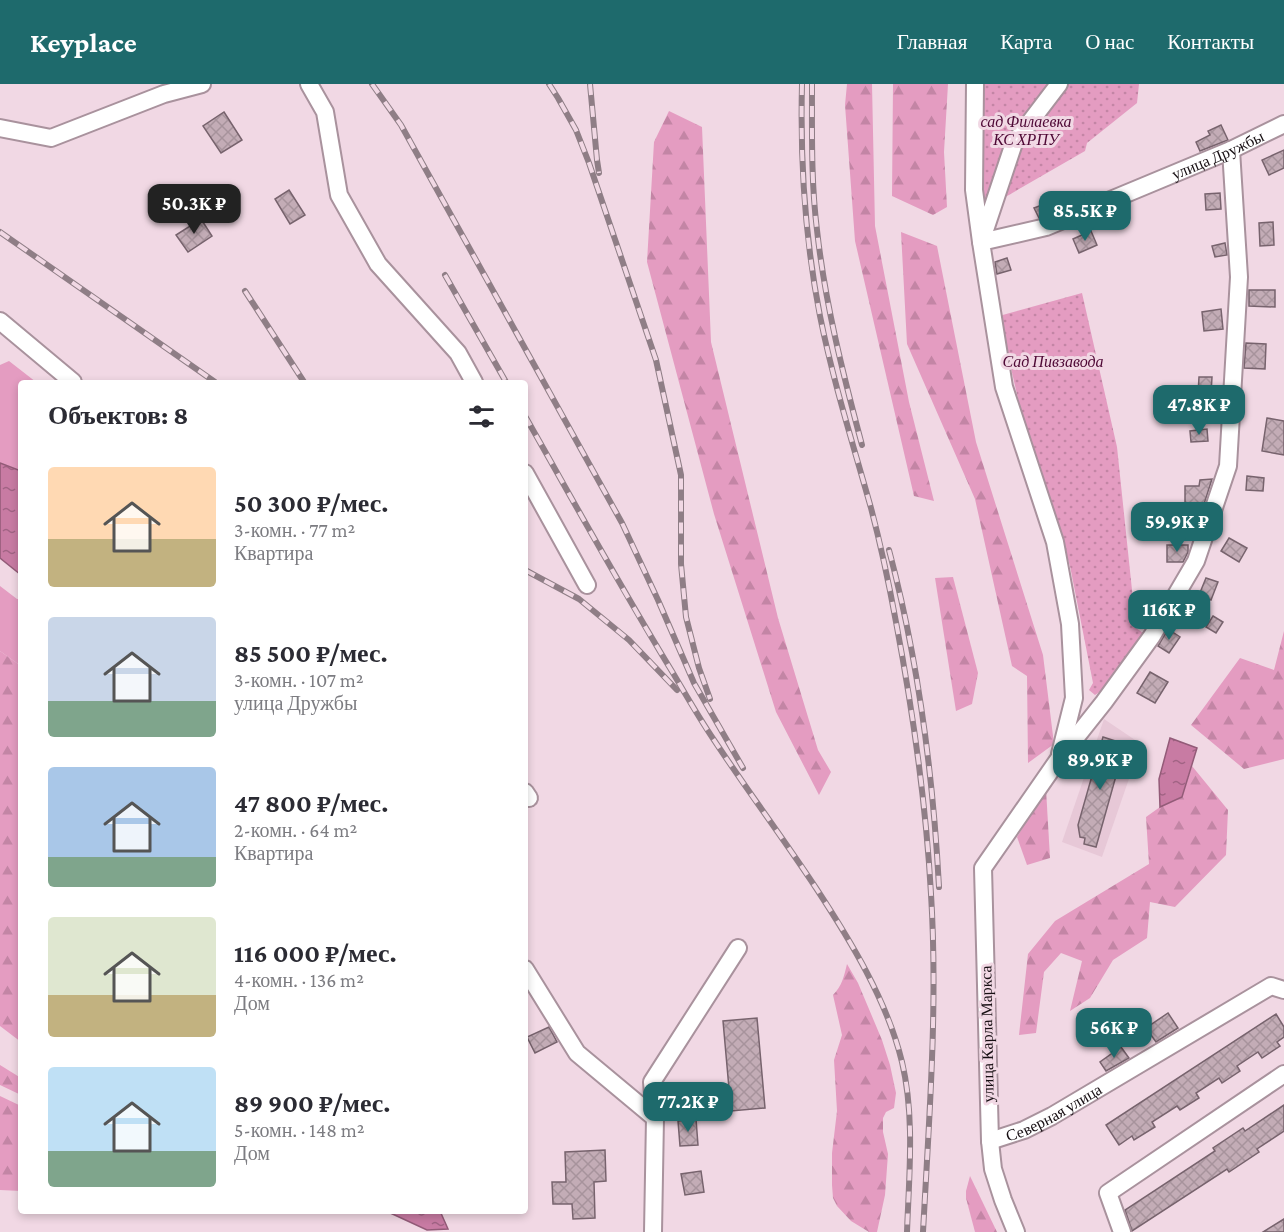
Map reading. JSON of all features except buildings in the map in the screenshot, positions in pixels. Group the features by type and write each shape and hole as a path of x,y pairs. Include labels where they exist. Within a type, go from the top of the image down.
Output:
{"street":[{"path":"0,128 51,138 162,89 202,84"},
{"path":"309,84 324,112 339,195 378,264 458,353 473,380"},
{"path":"975,84 974,190 1005,387 1055,542 1070,624 1074,698 1058,760"},
{"path":"981,242 1014,143 1059,84"},
{"name":"улица Дружбы","path":"981,242 1046,227 1231,150 1284,124"},
{"path":"1058,760 1152,636 1196,561 1227,466 1239,277 1231,150"},
{"path":"0,321 71,380"},
{"path":"528,478 587,585"},
{"name":"улица Карла Маркса","path":"1016,1232 993,1169 990,1142 983,868 1058,760"},
{"path":"653,1232 655,1118 652,1082 738,948"},
{"path":"528,974 577,1053 655,1118"},
{"name":"Северная улица","path":"990,1142 1024,1130 1052,1116 1280,984"},
{"path":"1122,1232 1108,1193 1284,1074"}],"shaded area":[{"path":"1104,719 1141,744 1102,857 1062,842"}],"green space":[{"path":"847,84 872,84 875,226 909,402 934,501 914,496 855,241 845,105"},
{"path":"893,84 948,84 944,152 947,207 933,215 892,196"},
{"name":"сад Филаевка КС ХРПУ","path":"980,84 1139,84 1137,103 1087,143 1085,151 981,211"},
{"path":"669,111 702,127 711,342 778,618 818,750 831,772 819,795 776,712 714,514 647,262 654,142"},
{"path":"901,232 937,246 976,442 1043,655 1054,744 1028,763 1027,676 1012,666 975,499 907,344"},
{"name":"Сад Пивзавода","path":"1082,293 1117,447 1136,628 1143,633 1107,687 1095,695 1089,690 1093,683 1070,566 1024,425 999,316"},
{"path":"9,361 33,380 18,380 18,470 0,463 0,365"},
{"path":"953,577 978,673 972,704 956,711 935,578"},
{"path":"0,586 18,599 18,664 0,651"},
{"path":"1284,631 1284,759 1244,769 1191,725 1240,658 1274,670"},
{"path":"0,651 18,664 18,1040 0,1026"},
{"path":"1192,766 1228,810 1226,855 1175,907 1150,902 1147,938 1113,960 1090,998 1070,1011 1082,961 1061,953 1044,972 1036,1033 1019,1035 1028,954 1055,921 1149,864 1146,817 1160,807 1182,797"},
{"path":"1046,789 1050,858 1027,865 1017,837"},
{"path":"847,964 858,983 882,1040 896,1093 894,1108 886,1112 883,1118 883,1132 888,1154 885,1195 877,1232 869,1232 851,1221 833,1198 832,1153 837,1111 834,1060 842,1035 833,995 841,984"},
{"path":"0,1065 18,1076 18,1094 0,1085"},
{"path":"0,1096 18,1105 18,1191 0,1190"},
{"path":"970,1176 997,1232 975,1232 966,1198"}],"water":[{"path":"0,463 18,470 18,573 0,558"},
{"path":"1170,738 1197,748 1182,797 1160,807 1159,779"},
{"path":"392,1214 441,1214 448,1229 427,1230"}],"railway":[{"path":"372,84 401,125 622,523 694,683 743,768"},
{"path":"549,84 576,130 589,163 656,360 681,475 681,564 686,617 699,668 710,699"},
{"path":"590,84 599,173"},
{"path":"802,84 805,200 815,287 831,364 888,579 913,724 926,826 934,978 923,1232"},
{"path":"812,84 813,176 820,257 835,338 862,445"},
{"path":"0,232 212,380"},
{"path":"445,275 505,380"},
{"path":"245,291 303,380"},
{"path":"528,421 616,577 698,715 829,908 877,993 902,1062 909,1104 907,1232"},
{"path":"889,550 908,633 923,717 933,802 939,887"},
{"path":"528,572 579,599 629,640 677,690"}]}
